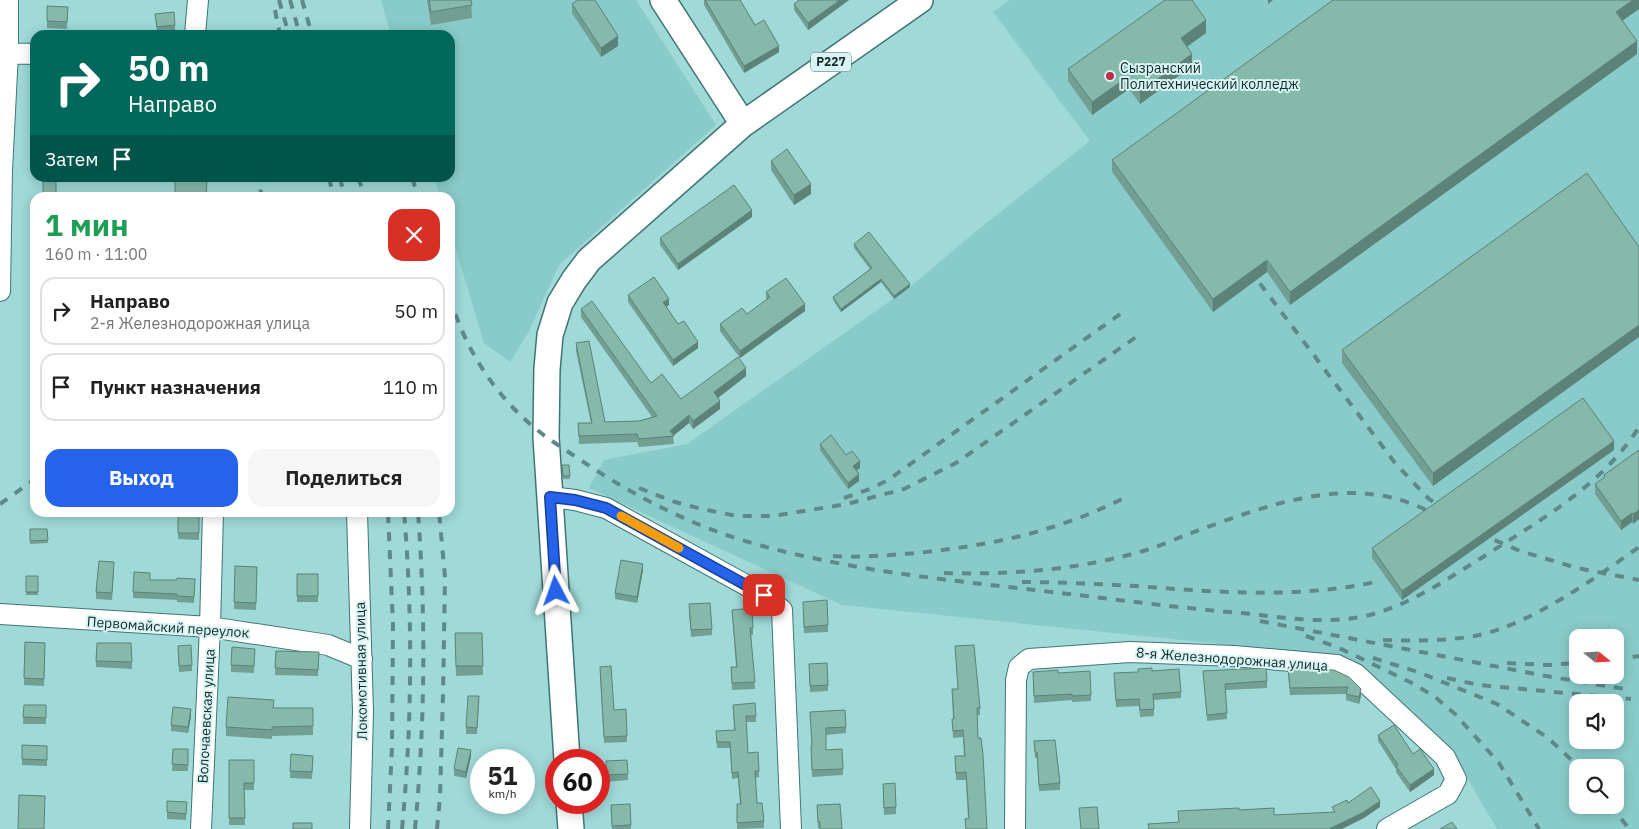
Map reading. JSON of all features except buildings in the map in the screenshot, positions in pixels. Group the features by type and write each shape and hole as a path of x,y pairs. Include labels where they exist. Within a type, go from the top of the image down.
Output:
{"main road":[{"path":"663,0 743,124"},
{"name":"Р227","path":"566,749 546,437 547,370 550,335 560,304 574,280 589,260 743,124 920,0"},
{"path":"570,814 571,829"}],"street":[{"path":"0,291 4,53 8,0"},
{"path":"196,30 198,0"},
{"path":"4,53 30,54"},
{"path":"550,497 575,500 606,508 764,595 782,610 791,829"},
{"name":"Волочаевская улица","path":"201,829 213,517"},
{"name":"Локомотивная улица","path":"357,517 363,720 360,829"},
{"name":"Первомайский переулок","path":"0,614 210,627 328,645 362,658"},
{"name":"8-я Железнодорожная улица","path":"1015,829 1016,680 1019,667 1029,659 1130,652 1234,656 1337,665 1356,674 1445,757 1456,779 1448,794 1387,829"}],"shaded area":[{"path":"381,0 636,0 716,125 559,265 529,331 510,362 484,343 455,247 455,192 438,192 435,182 455,182 455,30 390,30"},
{"path":"1009,0 1639,0 1639,829 1497,829 1450,749 1347,657 842,605 589,488 604,460 687,444 910,287 979,229 1090,141 993,12"}],"railway":[{"path":"279,0 288,30"},
{"path":"290,0 299,30"},
{"path":"302,0 311,30"},
{"path":"275,10 279,30"},
{"path":"260,192 264,182"},
{"path":"330,182 332,192"},
{"path":"341,182 344,192"},
{"path":"360,182 364,192"},
{"path":"413,182 417,192"},
{"path":"1249,269 1395,463 1428,498 1447,513"},
{"path":"455,311 465,337 486,374 513,408 528,422 553,442 595,470 646,500 700,525 772,548 864,568 953,581 1177,607 1316,620 1354,618 1389,609 1421,594 1452,576 1548,515 1607,467 1639,427"},
{"path":"844,498 870,489 888,480 1123,312"},
{"path":"639,488 675,502 737,516 773,516 847,504 904,489 956,463 1139,335"},
{"path":"0,504 30,483"},
{"path":"944,573 994,573 1043,570 1116,558 1162,545 1258,510 1310,497 1363,493 1389,497 1415,505 1439,516"},
{"path":"833,556 917,553 998,541 1050,528 1126,497"},
{"path":"388,517 393,625 392,747 388,829"},
{"path":"402,829 408,750 410,671 409,591 404,517"},
{"path":"415,829 421,750 423,671 421,552 418,517"},
{"path":"437,829 440,797 445,577 439,517"},
{"path":"1478,533 1520,551 1577,568 1639,580"},
{"path":"1383,640 1452,639 1475,636 1496,630 1518,622 1561,599 1639,547"},
{"path":"1022,582 1256,593 1316,591 1375,582"},
{"path":"1260,621 1546,676 1631,690"},
{"path":"1306,636 1337,647 1410,682 1434,696 1455,714 1499,763 1539,829"},
{"path":"1624,658 1639,656"},
{"path":"1373,658 1418,672 1497,704 1548,738 1570,759"},
{"path":"1507,663 1547,665 1569,664"},
{"path":"1447,678 1479,685 1631,699"},
{"path":"1617,814 1627,826"}],"slow traffic":[{"path":"621,516 679,548"}],"place":[{"name":"Сызранский Политехнический колледж","path":"1110,76"}],"route":[{"path":"556,591 550,497 575,500 606,508 764,595"}]}
